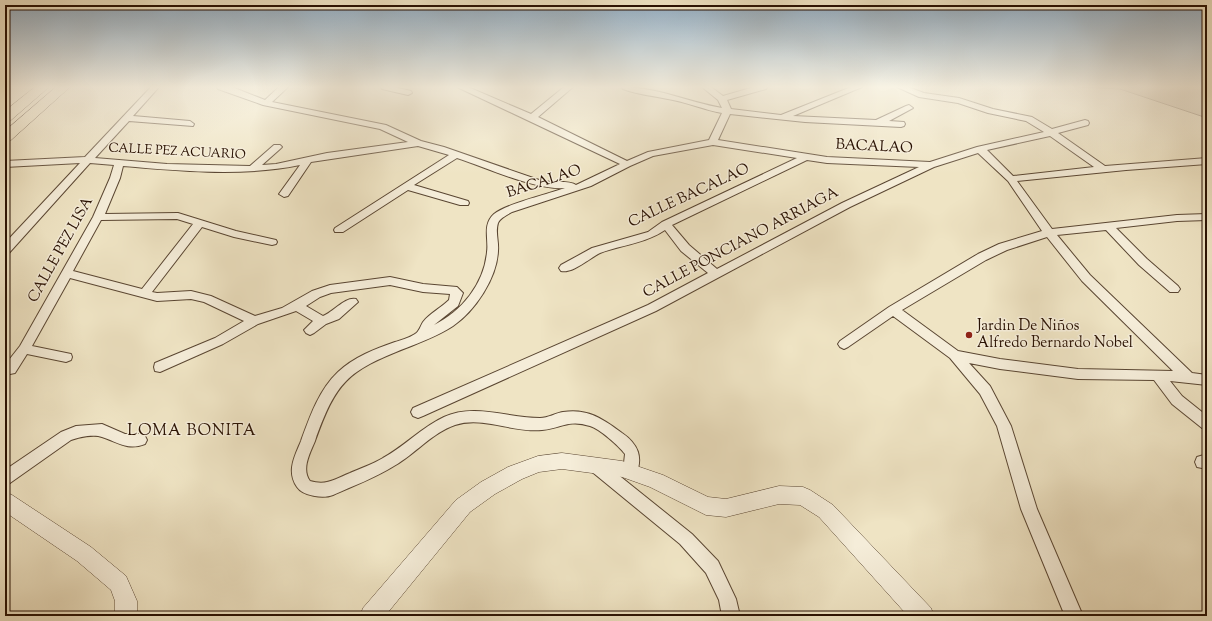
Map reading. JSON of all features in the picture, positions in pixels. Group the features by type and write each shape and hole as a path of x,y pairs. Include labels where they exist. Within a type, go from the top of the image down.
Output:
{"main road":[{"path":"5,138 30,116"}],"street":[{"path":"329,116 383,127 418,143 456,154 538,183 557,186 588,184"},
{"path":"528,116 627,164"},
{"path":"713,142 724,116"},
{"path":"774,116 901,124"},
{"path":"877,123 892,116"},
{"path":"1015,116 1029,119 1052,133 1102,170"},
{"path":"5,250 127,118 190,124"},
{"name":"CALLE PONCIANO ARRIAGA","path":"418,412 652,308 846,204 931,165 980,149 1032,138 1085,123"},
{"name":"BACALAO","path":"630,472 632,453 625,443 595,421 577,417 563,418 543,424 530,424 467,416 449,421 433,430 389,462 328,490 304,486 299,476 300,461 313,423 329,393 344,375 363,361 419,338 459,316 468,308 489,267 493,251 492,226 497,215 588,184 627,164 651,154 713,142 804,158 931,165"},
{"name":"CALLE PEZ ACUARIO","path":"5,164 89,160 175,168 252,169 276,167 327,156 418,143"},
{"path":"252,169 277,147"},
{"path":"980,149 1011,179 1049,233 1086,278 1187,377"},
{"path":"339,230 456,154"},
{"name":"CALLE BACALAO","path":"565,268 596,251 652,234 666,224 804,158"},
{"path":"284,194 307,161"},
{"path":"1011,179 1207,161"},
{"name":"CALLE PEZ LISA","path":"10,369 24,349 98,218 115,178 119,163"},
{"path":"406,186 464,204"},
{"path":"98,218 172,215 234,234 272,242"},
{"path":"844,344 893,310 982,257 1003,247 1049,233 1177,218 1207,217"},
{"path":"144,294 199,224"},
{"path":"666,224 685,248 716,274"},
{"path":"1108,226 1143,262 1174,288"},
{"path":"66,273 157,297 191,295 207,299 254,321"},
{"path":"160,367 219,341 254,321 297,306 316,294 330,289 375,283 390,282 423,288 453,290 457,293 453,304 429,322 419,338"},
{"path":"310,330 322,321 335,316 352,302"},
{"path":"297,306 322,321"},
{"path":"893,310 955,355 985,390 1004,426 1028,509 1074,616"},
{"path":"24,349 66,357"},
{"path":"955,355 1000,364 1078,374 1157,375 1207,380"},
{"path":"1157,375 1177,400 1207,424"},
{"path":"5,478 66,436 76,432 102,430 124,440 140,440"},
{"path":"371,616 463,506 488,488 515,473 538,464 562,461 630,472 656,481 706,506 726,508 779,495 803,496 826,512 923,616"},
{"path":"596,466 686,539 712,567 727,599 731,616"},
{"path":"5,501 84,554 119,583 126,601 126,616"}],"place":[{"name":"Jardin De Niños Alfredo Bernardo Nobel","path":"969,335"}],"district":[{"name":"LOMA BONITA","path":"192,431"}]}
